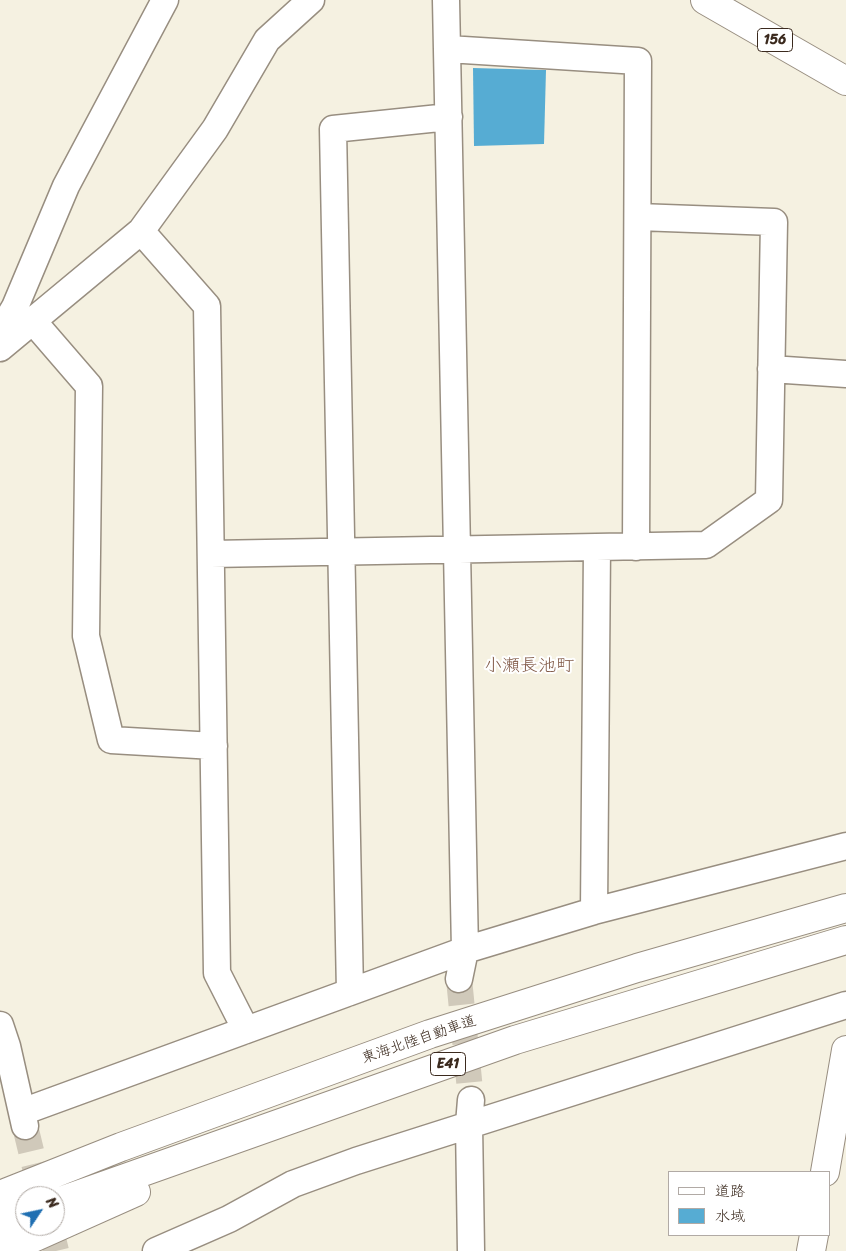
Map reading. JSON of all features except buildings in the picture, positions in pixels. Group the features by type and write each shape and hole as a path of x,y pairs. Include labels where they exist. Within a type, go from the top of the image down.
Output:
{"highway":[{"name":"156","path":"705,0 846,80"},
{"name":"東海北陸自動車道","path":"0,1195 121,1147 430,1034 637,968 846,908"},
{"name":"E41","path":"65,1199 515,1040 846,940"},
{"path":"824,1171 842,1090 846,1050"},
{"path":"4,1251 341,1102"},
{"path":"0,1224 15,1218"},
{"path":"811,1251 814,1236"}],"street":[{"path":"0,332 15,307 66,186 165,0"},
{"path":"0,348 141,231 215,129 267,40 310,0"},
{"path":"446,0 465,950 459,979"},
{"path":"448,49 638,61 636,547"},
{"path":"350,992 333,129 449,117"},
{"path":"211,554 706,546 768,500 774,222 638,217"},
{"path":"141,231 208,306 217,973 246,1030"},
{"path":"32,320 89,386 86,636 111,740 214,746"},
{"path":"771,369 846,374"},
{"path":"594,911 597,547"},
{"path":"0,1026 7,1046 24,1119 246,1030 465,950 594,911 846,846"},
{"path":"156,1251 229,1219 293,1184 356,1161 470,1112 846,1005"},
{"path":"470,1112 471,1251"}],"water":[{"path":"473,68 546,70 544,144 474,146"}],"tunnel":[{"path":"459,979 471,1100"},
{"path":"25,1126 40,1186"},
{"path":"52,1236 56,1251"}],"district":[{"name":"小瀬長池町","path":"529,666"}]}
